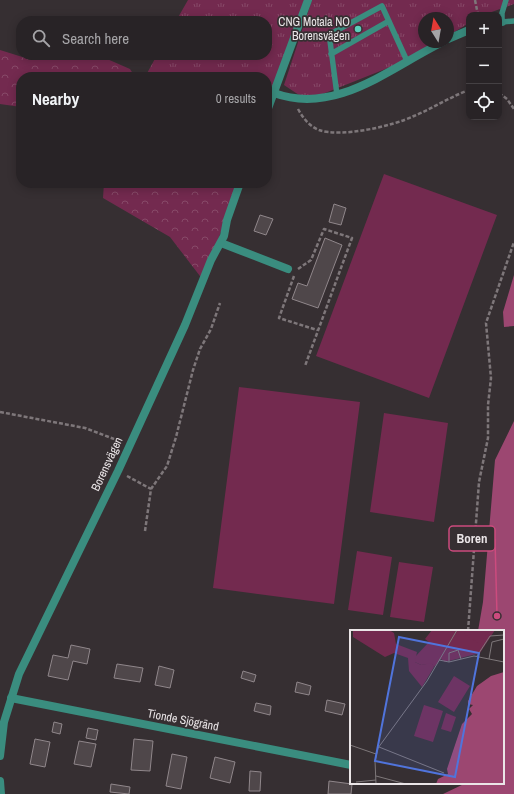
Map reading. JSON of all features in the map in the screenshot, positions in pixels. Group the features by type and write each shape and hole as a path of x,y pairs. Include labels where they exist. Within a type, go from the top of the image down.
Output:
{"street":[{"path":"272,98 308,0"},
{"path":"454,36 466,31"},
{"path":"274,93 294,99 321,98 337,95 370,82 432,48"},
{"name":"Borensvägen","path":"0,756 4,722 11,698 32,646 118,471 185,325 211,260 220,243 226,220 238,188"},
{"path":"220,243 288,269"},
{"name":"Tionde Sjögränd","path":"11,698 350,765"},
{"path":"0,781 1,794"}],"lane":[{"path":"502,13 506,0"},
{"path":"337,95 330,41 334,32 382,6 407,61"},
{"path":"331,54 389,21"},
{"path":"502,22 514,21"}],"path":[{"path":"475,0 477,12"},
{"path":"294,99 298,110 311,126 320,130 344,132 377,127 407,119 466,91"},
{"path":"502,95 508,99 514,108"},
{"path":"305,366 352,238 324,229 311,260 297,270 279,318 317,330"},
{"path":"468,630 479,482 488,438 488,405 491,378 486,324 514,242"},
{"path":"288,269 297,270"},
{"path":"145,531 151,489 167,466 193,370 200,349 211,329 220,303"},
{"path":"0,412 85,428 114,438 129,446"},
{"path":"118,471 151,489"}],"green space":[{"path":"188,0 309,0 272,96 272,72 148,72 154,60 272,60 272,16 179,16"},
{"path":"312,0 514,0 514,4 491,12 466,12 466,25 454,32 454,12 418,12 418,48 427,48 403,62 315,97 299,95 284,85"},
{"path":"0,50 16,55 16,60 109,60 130,69 132,72 16,72 16,106 0,104"},
{"path":"384,174 497,215 429,398 316,356"},
{"path":"104,188 237,188 203,280 170,237 103,198"},
{"path":"239,387 360,402 334,604 213,588"},
{"path":"384,413 448,423 434,522 370,512"},
{"path":"357,551 392,557 383,615 348,610"},
{"path":"399,562 433,567 424,622 390,617"}],"shaded area":[{"path":"514,275 514,326 504,327 503,312"},
{"path":"514,421 514,794 443,794 464,784 504,784 504,630 478,630 483,602 495,460"}],"building":[{"path":"334,204 346,208 341,225 329,222"},
{"path":"260,215 273,219 266,235 254,231"},
{"path":"325,238 342,245 318,308 292,299 298,283 307,286"},
{"path":"71,645 90,649 87,664 73,661 68,680 48,676 53,655 68,658"},
{"path":"117,664 143,668 140,682 114,678"},
{"path":"159,666 174,670 170,688 155,685"},
{"path":"243,671 256,675 254,682 241,678"},
{"path":"297,682 311,686 309,695 295,692"},
{"path":"327,700 345,704 342,715 325,711"},
{"path":"256,703 271,706 270,715 254,711"},
{"path":"54,722 62,724 60,734 52,732"},
{"path":"88,728 98,730 96,740 86,738"},
{"path":"35,739 50,742 45,767 30,764"},
{"path":"134,739 153,741 150,771 131,770"},
{"path":"79,741 96,744 91,767 74,764"},
{"path":"172,754 187,757 181,789 166,786"},
{"path":"215,757 235,762 230,783 210,778"},
{"path":"250,771 261,772 260,791 249,791"},
{"path":"329,781 352,784 351,794 328,794"},
{"path":"111,784 130,787 129,794 110,792"}],"place":[{"name":"CNG Motala NO Borensvägen","path":"358,29"},
{"name":"Boren","path":"497,616"}]}
